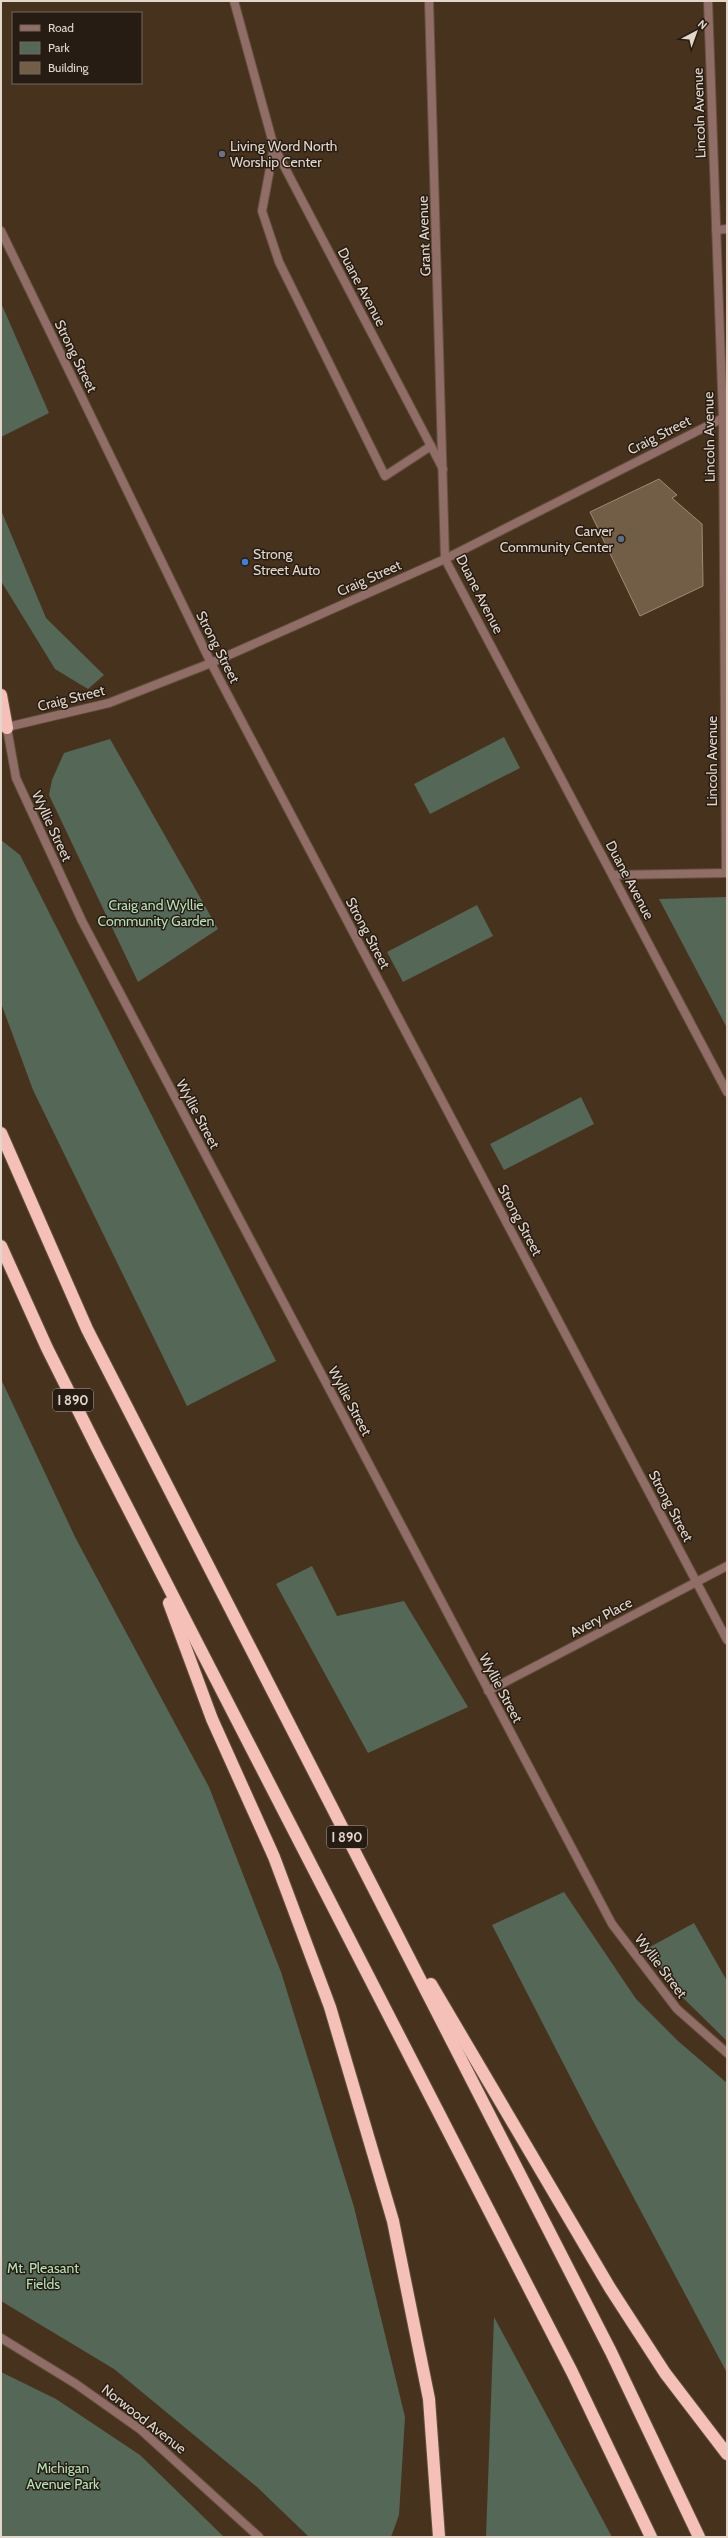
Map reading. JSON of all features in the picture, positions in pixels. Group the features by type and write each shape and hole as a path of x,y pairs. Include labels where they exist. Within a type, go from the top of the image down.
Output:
{"highway":[{"path":"1,695 4,728"},
{"name":"I 890","path":"1,1133 87,1329 611,2352 700,2537"},
{"name":"I 890","path":"1,1246 47,1348 150,1553 562,2352 651,2537"},
{"path":"150,1553 212,1719 274,1857 327,2000 384,2190 393,2221 430,2399 439,2537"},
{"path":"359,1861 610,2288 665,2373 727,2454"}],"street":[{"name":"Duane Avenue","path":"234,1 274,147 444,471 445,559 727,1092"},
{"name":"Grant Avenue","path":"429,1 444,471"},
{"name":"Lincoln Avenue","path":"708,1 716,230 725,417 727,873"},
{"path":"274,147 262,211 278,262 385,476 431,446"},
{"path":"716,230 727,229"},
{"name":"Strong Street","path":"1,231 211,663 727,1640"},
{"name":"Craig Street","path":"4,728 109,703 211,663 445,559 725,417"},
{"name":"Wyllie Street","path":"4,728 16,778 82,921 612,1924 677,2009 727,2053"},
{"path":"613,875 727,873"},
{"name":"Avery Place","path":"488,1691 727,1566"},
{"name":"Norwood Avenue","path":"1,2338 76,2384 141,2430 259,2537"}],"green space":[{"path":"1,303 49,413 1,437"},
{"path":"1,510 46,618 104,675 88,689 55,669 1,581"},
{"path":"504,737 520,768 430,814 414,784"},
{"name":"Craig and Wyllie Community Garden","path":"110,739 218,929 138,982 49,795 52,780 64,753"},
{"path":"1,840 20,855 276,1361 187,1406 33,1090 1,1003"},
{"path":"727,897 727,1028 659,899"},
{"path":"477,905 493,936 403,982 387,952"},
{"path":"581,1097 594,1124 504,1170 490,1144"},
{"name":"Mt. Pleasant Fields","path":"1,1379 75,1537 209,1787 281,1972 354,2207 405,2417 399,2515 391,2537 309,2537 257,2487 114,2369 1,2301"},
{"path":"312,1566 337,1616 404,1601 468,1707 368,1753 276,1584"},
{"path":"564,1892 636,1999 678,2041 727,2083 727,2373 594,2123 492,1925"},
{"path":"694,1923 727,1981 727,2041 676,1991 648,1948"},
{"path":"494,2317 612,2537 486,2537"},
{"name":"Michigan Avenue Park","path":"1,2372 56,2399 140,2455 224,2537 1,2537"}],"building":[{"name":"Carver Community Center","path":"659,479 677,495 672,498 702,524 703,586 640,616 590,512"}],"place":[{"name":"Living Word North Worship Center","path":"222,154"},
{"name":"Carver Community Center","path":"621,539"},
{"name":"Strong Street Auto","path":"245,562"}]}
